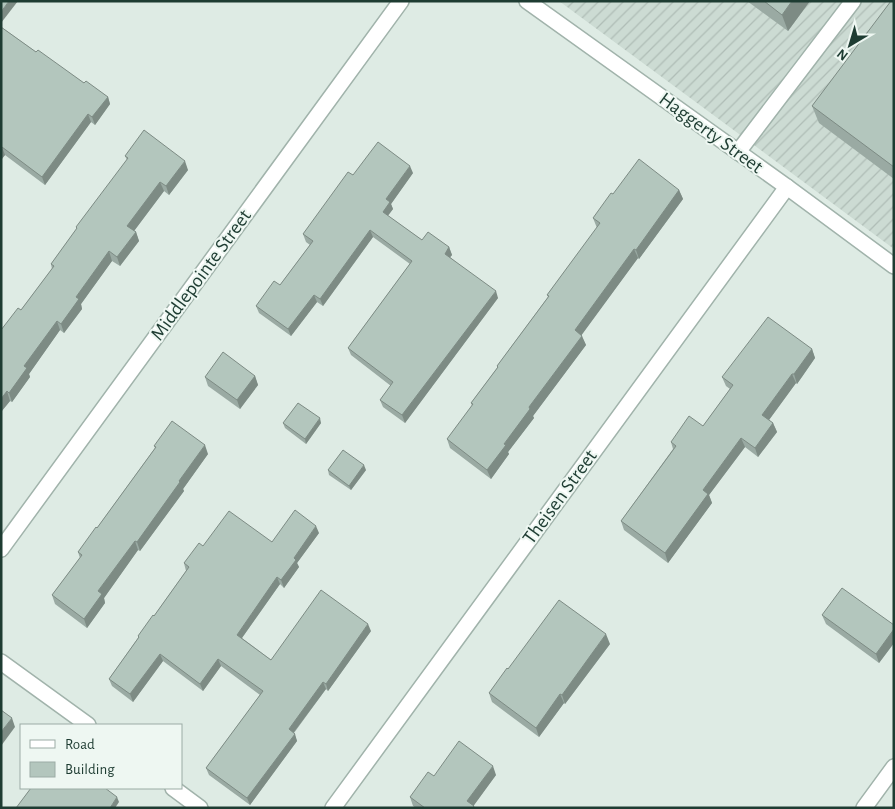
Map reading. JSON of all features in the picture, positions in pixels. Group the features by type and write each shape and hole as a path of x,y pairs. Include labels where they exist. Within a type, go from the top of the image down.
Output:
{"street":[{"name":"Middlepointe Street","path":"1,549 401,1"},
{"name":"Haggerty Street","path":"527,1 894,266"},
{"path":"738,152 853,1"},
{"name":"Theisen Street","path":"333,808 787,187"},
{"path":"1,662 87,724"},
{"path":"864,808 894,767"},
{"path":"173,789 200,808"}],"shaded area":[{"path":"559,1 894,1 894,249 770,157"}],"building":[{"path":"1,1 9,1 1,12"},
{"path":"764,1 792,1 782,15"},
{"path":"891,1 894,1 894,167 812,106"},
{"path":"1,27 36,52 38,50 84,83 86,81 108,97 92,117 88,114 42,177 1,148"},
{"path":"144,130 185,161 166,186 160,182 127,226 136,232 117,257 109,251 76,297 79,299 61,324 57,321 24,366 27,368 9,393 7,391 1,399 1,330 18,308 21,310 54,266 51,264 76,227 128,158 125,156"},
{"path":"378,142 410,166 386,199 390,202 383,212 422,240 428,232 449,247 445,254 496,291 402,415 380,400 393,382 348,348 412,261 370,230 320,299 314,295 288,329 256,306 274,281 280,285 313,241 303,234 348,172 353,175"},
{"path":"639,159 679,190 575,330 582,336 529,407 530,409 504,444 506,445 487,470 447,439 473,404 471,403 497,366 549,296 547,295 600,223 593,218"},
{"path":"768,317 812,349 762,415 773,423 755,448 741,438 703,490 708,494 665,553 621,521 676,446 671,442 689,416 703,426 733,385 722,377"},
{"path":"223,352 255,376 237,400 205,377"},
{"path":"298,403 320,418 305,439 283,423"},
{"path":"172,421 205,445 137,542 135,541 98,591 102,594 84,619 52,595 82,555 78,552 156,447 154,446"},
{"path":"343,450 364,465 349,486 328,470"},
{"path":"295,510 316,526 294,558 296,560 281,580 277,577 237,635 271,660 321,590 368,624 326,684 323,682 289,729 295,734 247,798 206,768 263,691 218,659 200,684 160,654 130,694 109,679 189,567 184,563 199,543 203,546 229,511 272,542"},
{"path":"842,588 894,625 894,629 876,654 822,615"},
{"path":"559,600 606,634 536,728 489,693"},
{"path":"1,710 12,718 1,732"},
{"path":"459,741 493,766 467,801 474,806 473,808 425,808 410,797 428,772 434,776"},
{"path":"30,789 106,789 117,797 110,808 16,808"}]}
